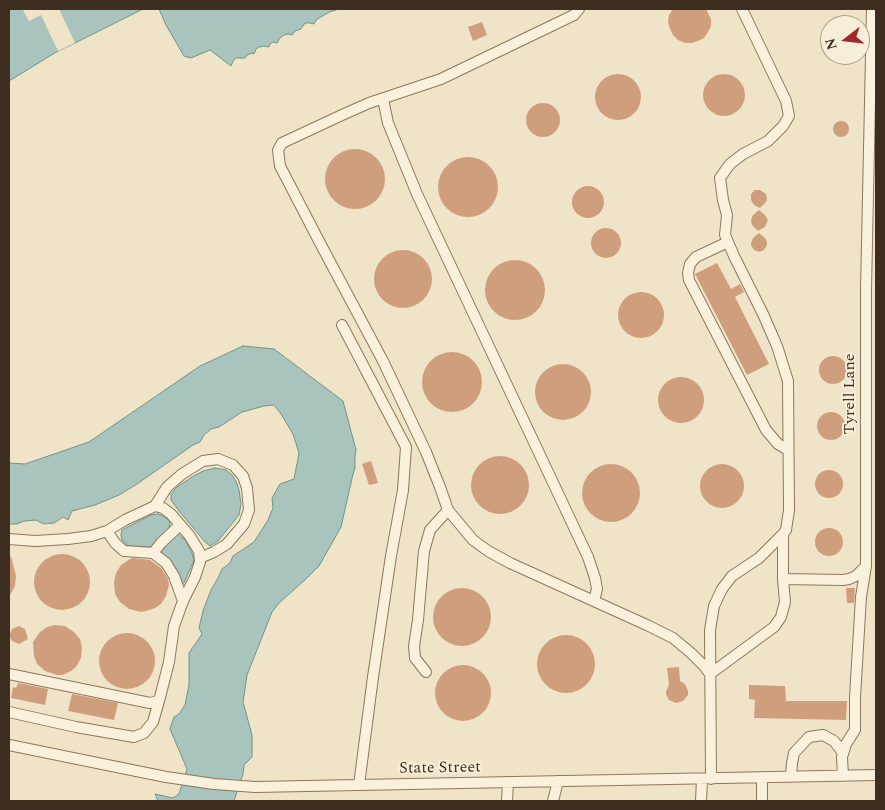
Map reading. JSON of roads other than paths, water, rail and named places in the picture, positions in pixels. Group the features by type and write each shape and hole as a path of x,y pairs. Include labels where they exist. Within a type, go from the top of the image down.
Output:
{"street":[{"path":"579,9 574,15 441,79 369,103 282,144 278,150 280,166 384,362 426,452 448,510 473,540 510,563 672,638 691,653 710,674"},
{"path":"710,674 774,628 781,617 785,602 783,579 784,534 789,510 788,381 778,346 725,234 727,216 720,178 730,164 742,154 768,141 783,126 789,116 786,101 742,9"},
{"name":"Tyrell Lane","path":"843,776 843,753 846,744 855,730 861,597 866,566 866,289 872,9"},
{"path":"383,99 388,124 417,194 588,557 596,578 597,589 594,601"},
{"path":"728,242 696,257 690,264 689,280 766,430 778,444 788,450"},
{"path":"342,325 406,447 403,490 391,556 359,785"},
{"path":"9,539 35,541 68,539 91,536 107,531 155,506 167,487 202,461 218,459 233,465 242,476 247,488 249,510 244,524 227,544 200,558"},
{"path":"9,712 76,727 134,737 144,733 153,722 168,662 174,626 200,562 199,551 189,535 172,514 163,508 155,506"},
{"path":"426,672 415,658 414,646 424,551 430,530 448,510"},
{"path":"153,553 160,543 180,525"},
{"path":"107,531 115,543 124,551 153,553 166,563 174,576 183,601"},
{"path":"701,801 707,779 710,630 714,606 722,589 732,576 759,558 784,534"},
{"path":"783,579 849,579 856,576 866,566"},
{"path":"9,674 150,703 159,701"},
{"path":"791,777 794,753 809,737 823,735 834,741 843,753"},
{"name":"State Street","path":"9,745 166,778 255,787 876,775"},
{"path":"762,778 762,801"},
{"path":"553,801 558,781"},
{"path":"507,801 508,782"}],"water":[{"path":"9,9 143,9 58,51 9,81"},
{"path":"159,9 339,9 329,12 316,20 314,24 305,23 301,29 295,31 292,35 284,35 277,43 273,42 269,47 259,47 254,54 247,55 245,58 236,58 231,66 210,50 191,58 184,56"},
{"path":"243,346 274,349 343,401 356,450 355,468 341,527 319,566 279,603 272,612 247,675 243,702 252,735 252,757 244,765 234,801 158,801 155,794 173,798 179,794 187,769 170,729 174,717 179,714 185,705 189,685 189,653 202,634 199,628 203,611 222,569 230,563 233,556 254,542 268,520 273,508 272,498 280,484 294,479 299,453 293,434 274,405 242,412 219,427 211,429 200,442 119,495 95,505 72,511 68,520 63,517 54,523 44,524 36,520 9,524 9,463 25,464 89,442 200,366"},
{"path":"215,468 226,470 232,475 239,490 241,504 239,515 218,541 210,546 179,511 171,500 171,494 177,487 192,477 203,471"},
{"path":"158,514 170,521 169,529 151,547 129,546 122,540 122,530 151,515"},
{"path":"178,534 186,541 194,560 184,583 180,583 170,561 159,551 172,536"}]}
